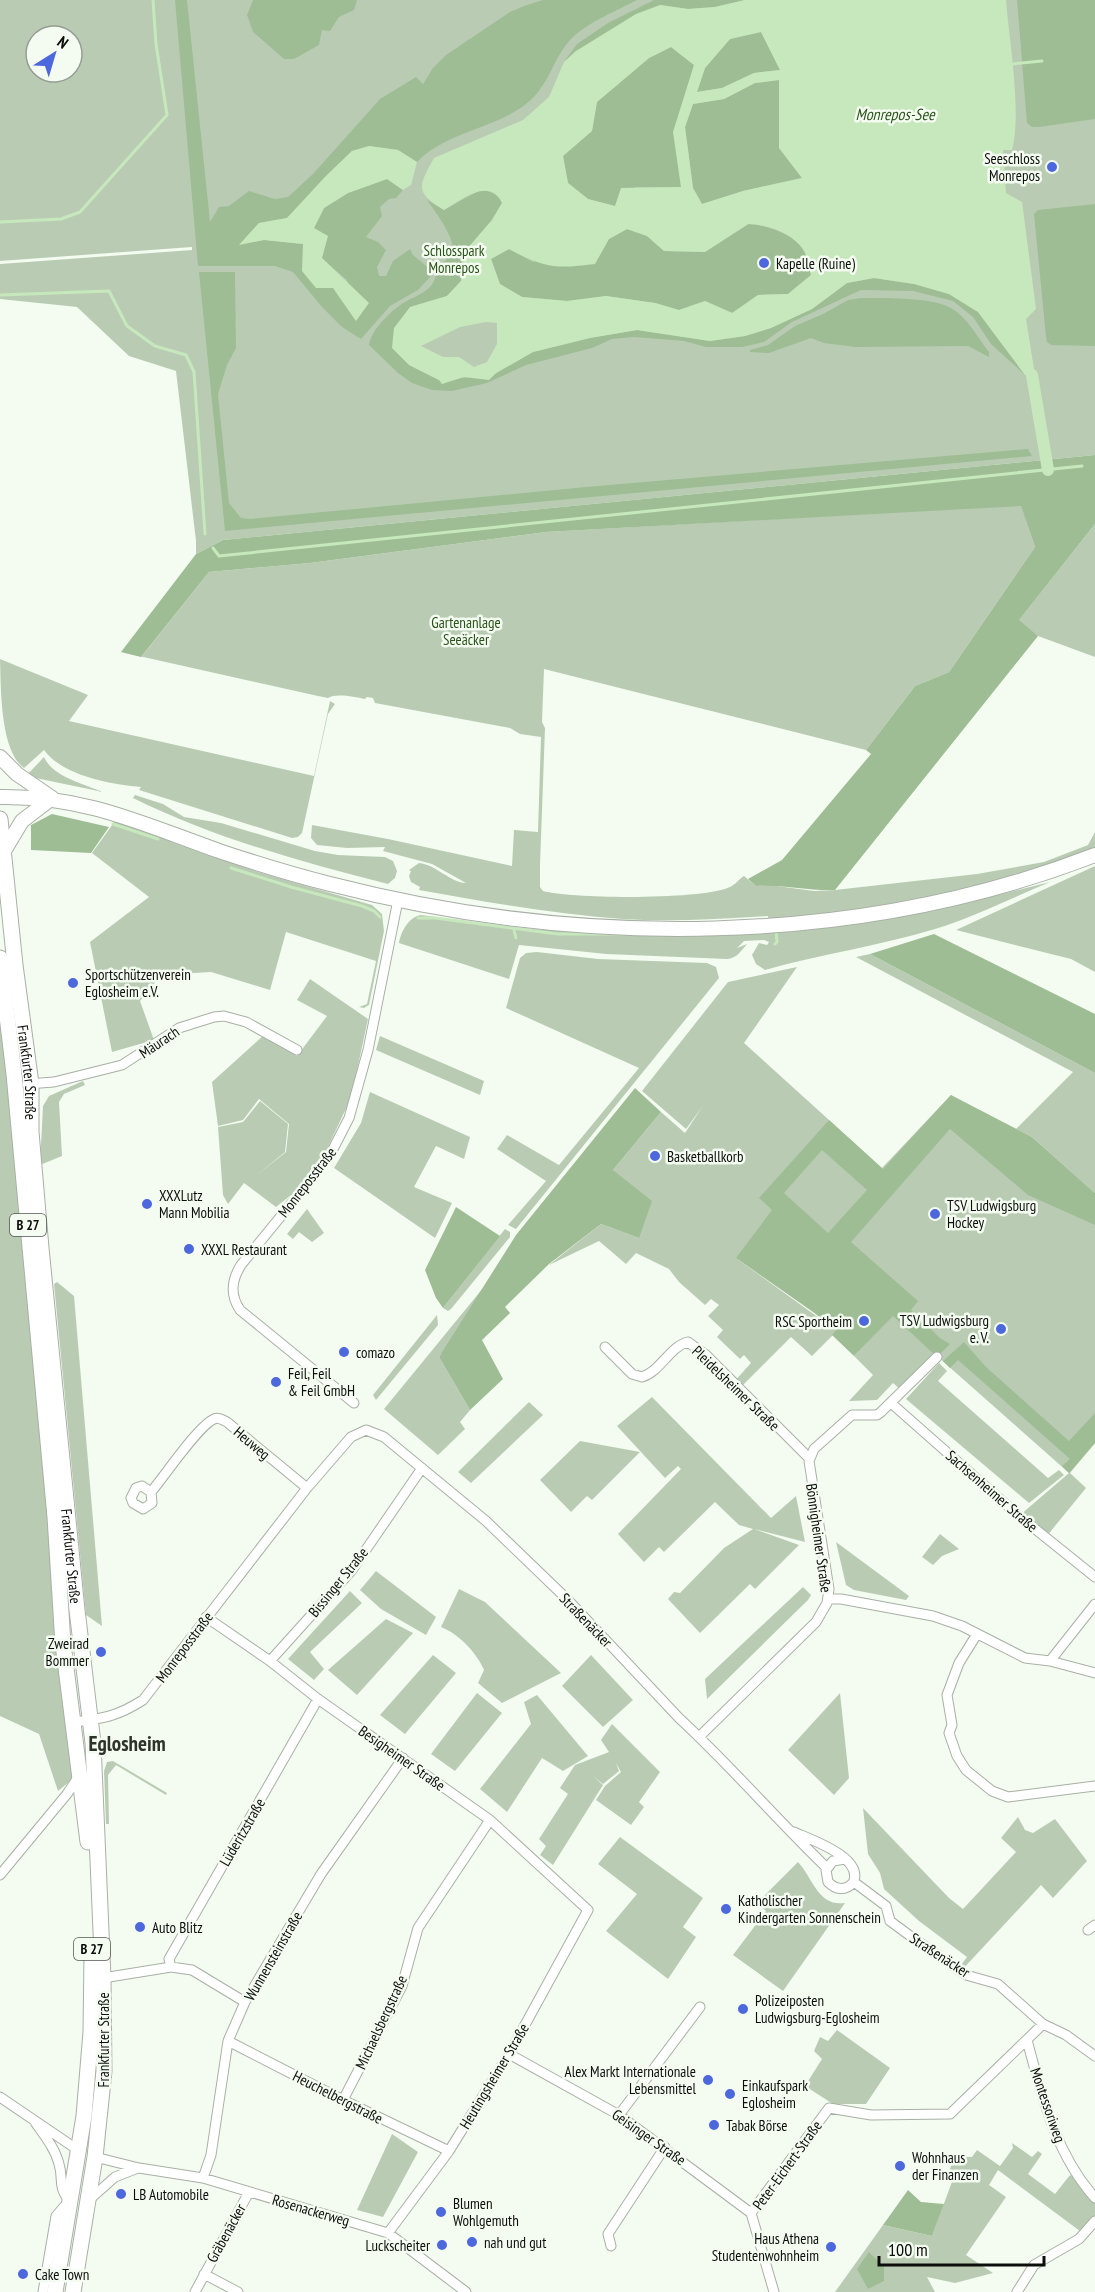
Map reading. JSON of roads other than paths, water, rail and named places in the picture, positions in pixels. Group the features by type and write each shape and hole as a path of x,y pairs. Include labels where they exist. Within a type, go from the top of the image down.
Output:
{"main road":[{"path":"0,757 17,774 52,798"},
{"path":"0,797 52,798 84,804 140,820 222,852 276,869 398,900 476,915 591,926 694,928 762,925 895,910 977,893 1047,874 1095,855"},
{"path":"4,851 22,821 52,798"},
{"name":"Frankfurter Straße","path":"0,819 15,965 63,1644 88,1839 93,1983 89,2071 83,2125 55,2292"},
{"name":"Frankfurter Straße","path":"0,958 32,1141 40,1248 90,1720 103,1978 104,2071 89,2200 73,2292"}],"street":[{"name":"Monreposstraße","path":"354,1403 240,1310 235,1302 232,1288 241,1265 331,1153 349,1118 368,1050 398,900"},
{"name":"Mäurach","path":"23,1085 54,1082 123,1065 178,1028 214,1017 224,1016 246,1022 297,1050"},
{"name":"Pleidelsheimer Straße","path":"605,1347 632,1374 642,1377 653,1371 684,1342 688,1342 706,1355 810,1459"},
{"path":"810,1459 814,1449 852,1414 876,1415 937,1357"},
{"name":"Sachsenheimer Straße","path":"891,1403 1019,1516 1095,1576"},
{"name":"Heuweg","path":"152,1492 198,1434 214,1419 227,1422 307,1488"},
{"name":"Monreposstraße","path":"74,1722 112,1717 125,1712 143,1700 307,1488 351,1437 366,1430"},
{"name":"Straßenäcker","path":"366,1430 384,1437 486,1521 569,1601 679,1718 700,1736 774,1816 827,1868 826,1876 832,1886 843,1889 854,1882 886,1906 890,1921 966,1975 998,1984 1043,2024 1066,2035 1095,2056"},
{"name":"Bönnigheimer Straße","path":"700,1736 824,1612 829,1589 810,1459"},
{"name":"Bissinger Straße","path":"270,1661 348,1574 422,1468"},
{"path":"828,1599 841,1599 921,1613 947,1620 1025,1658 1050,1661 1095,1672"},
{"path":"1050,1661 1095,1604"},
{"name":"Besigheimer Straße","path":"206,1617 490,1820 588,1910"},
{"path":"977,1634 959,1663 947,1695 952,1725 949,1732 957,1756 966,1770 992,1791 1008,1797 1095,1786"},
{"name":"Lüderitzstraße","path":"171,1966 169,1959 318,1699"},
{"name":"Wunnensteinstraße","path":"203,2178 211,2155 228,2041 245,2002 321,1874 403,1758"},
{"path":"0,1875 67,1794 80,1773"},
{"name":"Michaelsbergstraße","path":"343,2100 402,1986 418,1928 490,1820"},
{"name":"Straßenäcker","path":"789,1830 826,1846 845,1859"},
{"path":"827,1868 833,1861 845,1859 854,1866 856,1872 854,1882"},
{"name":"Heutingsheimer Straße","path":"388,2233 449,2151 509,2054 588,1910"},
{"path":"103,1978 171,1966 192,1970 245,2002"},
{"path":"619,2115 700,2007"},
{"name":"Peter-Eichert-Straße","path":"774,2292 751,2213 829,2109 871,2115 950,2114 1043,2024"},
{"name":"Montessoriweg","path":"1027,2040 1040,2091 1063,2152 1080,2181 1095,2198"},
{"name":"Heuchelbergstraße","path":"228,2041 449,2151"},
{"name":"Geisinger Straße","path":"509,2054 619,2115 751,2213"},
{"path":"0,2097 78,2151"},
{"path":"35,2122 56,2155 60,2168 61,2190 69,2201"},
{"path":"610,2246 608,2234 665,2147"},
{"name":"Rosenackerweg","path":"95,2157 139,2168 203,2178 388,2233 466,2292"},
{"path":"89,2200 115,2177 139,2168"},
{"name":"Gräbenäcker","path":"195,2292 249,2192"},
{"name":"Frankfurter Straße","path":"43,2292 56,2216 69,2201"},
{"path":"1017,2292 1034,2265 1079,2239 1095,2221"},
{"name":"Gräbenäcker","path":"204,2274 238,2292"}],"water":[{"name":"Monrepos-See","path":"745,0 1006,0 1016,116 1012,150 1003,150 1006,193 1022,202 1036,309 1026,319 1035,375 1025,375 978,312 949,294 914,284 874,278 847,283 812,309 771,328 745,336 710,341 637,330 590,338 533,352 496,373 489,380 464,377 442,384 439,380 409,365 392,348 394,328 410,307 447,296 461,281 467,249 492,220 502,203 497,195 490,191 483,191 466,197 444,210 428,198 422,188 422,182 434,158 523,120 549,97 564,62 576,51 636,14 660,5 688,9 715,7","holes":["761,32 780,70 754,73 722,88 697,92 705,68 730,39","671,47 694,65 673,132 681,187 621,188 615,206 588,199 568,183 563,156 592,131 597,102 649,58","779,80 779,148 802,178 743,191 702,204 693,188 685,127 693,104 724,99 755,83","748,224 755,224 779,231 800,245 811,275 788,294 758,295 732,313 705,301 679,310 655,303 606,296 567,301 522,297 500,284 491,259 509,249 550,266 595,264 609,239 627,229 647,236 664,251 705,252","486,322 497,323 497,344 487,362 474,367 459,357 443,357 421,346 460,327"]},
{"path":"369,146 398,150 417,162 411,185 403,190 387,179 348,193 324,208 314,228 328,236 322,258 369,303 356,321 333,288 316,288 302,271 303,244 264,240 239,245 259,223 287,218 352,151"}],"waterway":[{"path":"0,222 61,219 80,212 167,115 156,44 153,0"},
{"path":"1012,64 1042,61"},
{"path":"0,295 109,291 127,326 155,346 186,355 194,372 205,534"},
{"path":"1032,375 1048,470"},
{"path":"213,548 219,556 1082,466"},
{"path":"113,824 158,839"},
{"path":"231,868 362,906 374,911 380,917"},
{"path":"418,918 435,918 558,934 650,934"},
{"path":"514,930 516,938"},
{"path":"775,944 777,942 776,930"}],"place":[{"name":"Seeschloss Monrepos","path":"1052,167"},
{"name":"Kapelle (Ruine)","path":"764,263"},
{"name":"Sportschützenverein Eglosheim e.V.","path":"73,983"},
{"name":"Basketballkorb","path":"655,1156"},
{"name":"XXXLutz Mann Mobilia","path":"147,1204"},
{"name":"TSV Ludwigsburg Hockey","path":"935,1214"},
{"name":"XXXL Restaurant","path":"189,1249"},
{"name":"RSC Sportheim","path":"864,1321"},
{"name":"TSV Ludwigsburg e. V.","path":"1001,1329"},
{"name":"comazo","path":"344,1352"},
{"name":"Feil, Feil & Feil GmbH","path":"276,1382"},
{"name":"Zweirad Bommer","path":"101,1652"},
{"name":"Katholischer Kindergarten Sonnenschein","path":"726,1909"},
{"name":"Auto Blitz","path":"140,1927"},
{"name":"Polizeiposten Ludwigsburg-Eglosheim","path":"743,2009"},
{"name":"Alex Markt Internationale Lebensmittel","path":"708,2080"},
{"name":"Einkaufspark Eglosheim","path":"730,2094"},
{"name":"Tabak Börse","path":"714,2125"},
{"name":"Wohnhaus der Finanzen","path":"900,2166"},
{"name":"LB Automobile","path":"121,2194"},
{"name":"Blumen Wohlgemuth","path":"441,2212"},
{"name":"nah und gut","path":"472,2242"},
{"name":"Luckscheiter","path":"442,2245"},
{"name":"Haus Athena Studentenwohnheim","path":"831,2247"},
{"name":"Cake Town","path":"23,2274"}],"district":[{"name":"Eglosheim","path":"127,1743"}],"park label":[{"name":"Schlosspark Monrepos","path":"454,258"},
{"name":"Gartenanlage Seeäcker","path":"466,630"}]}
